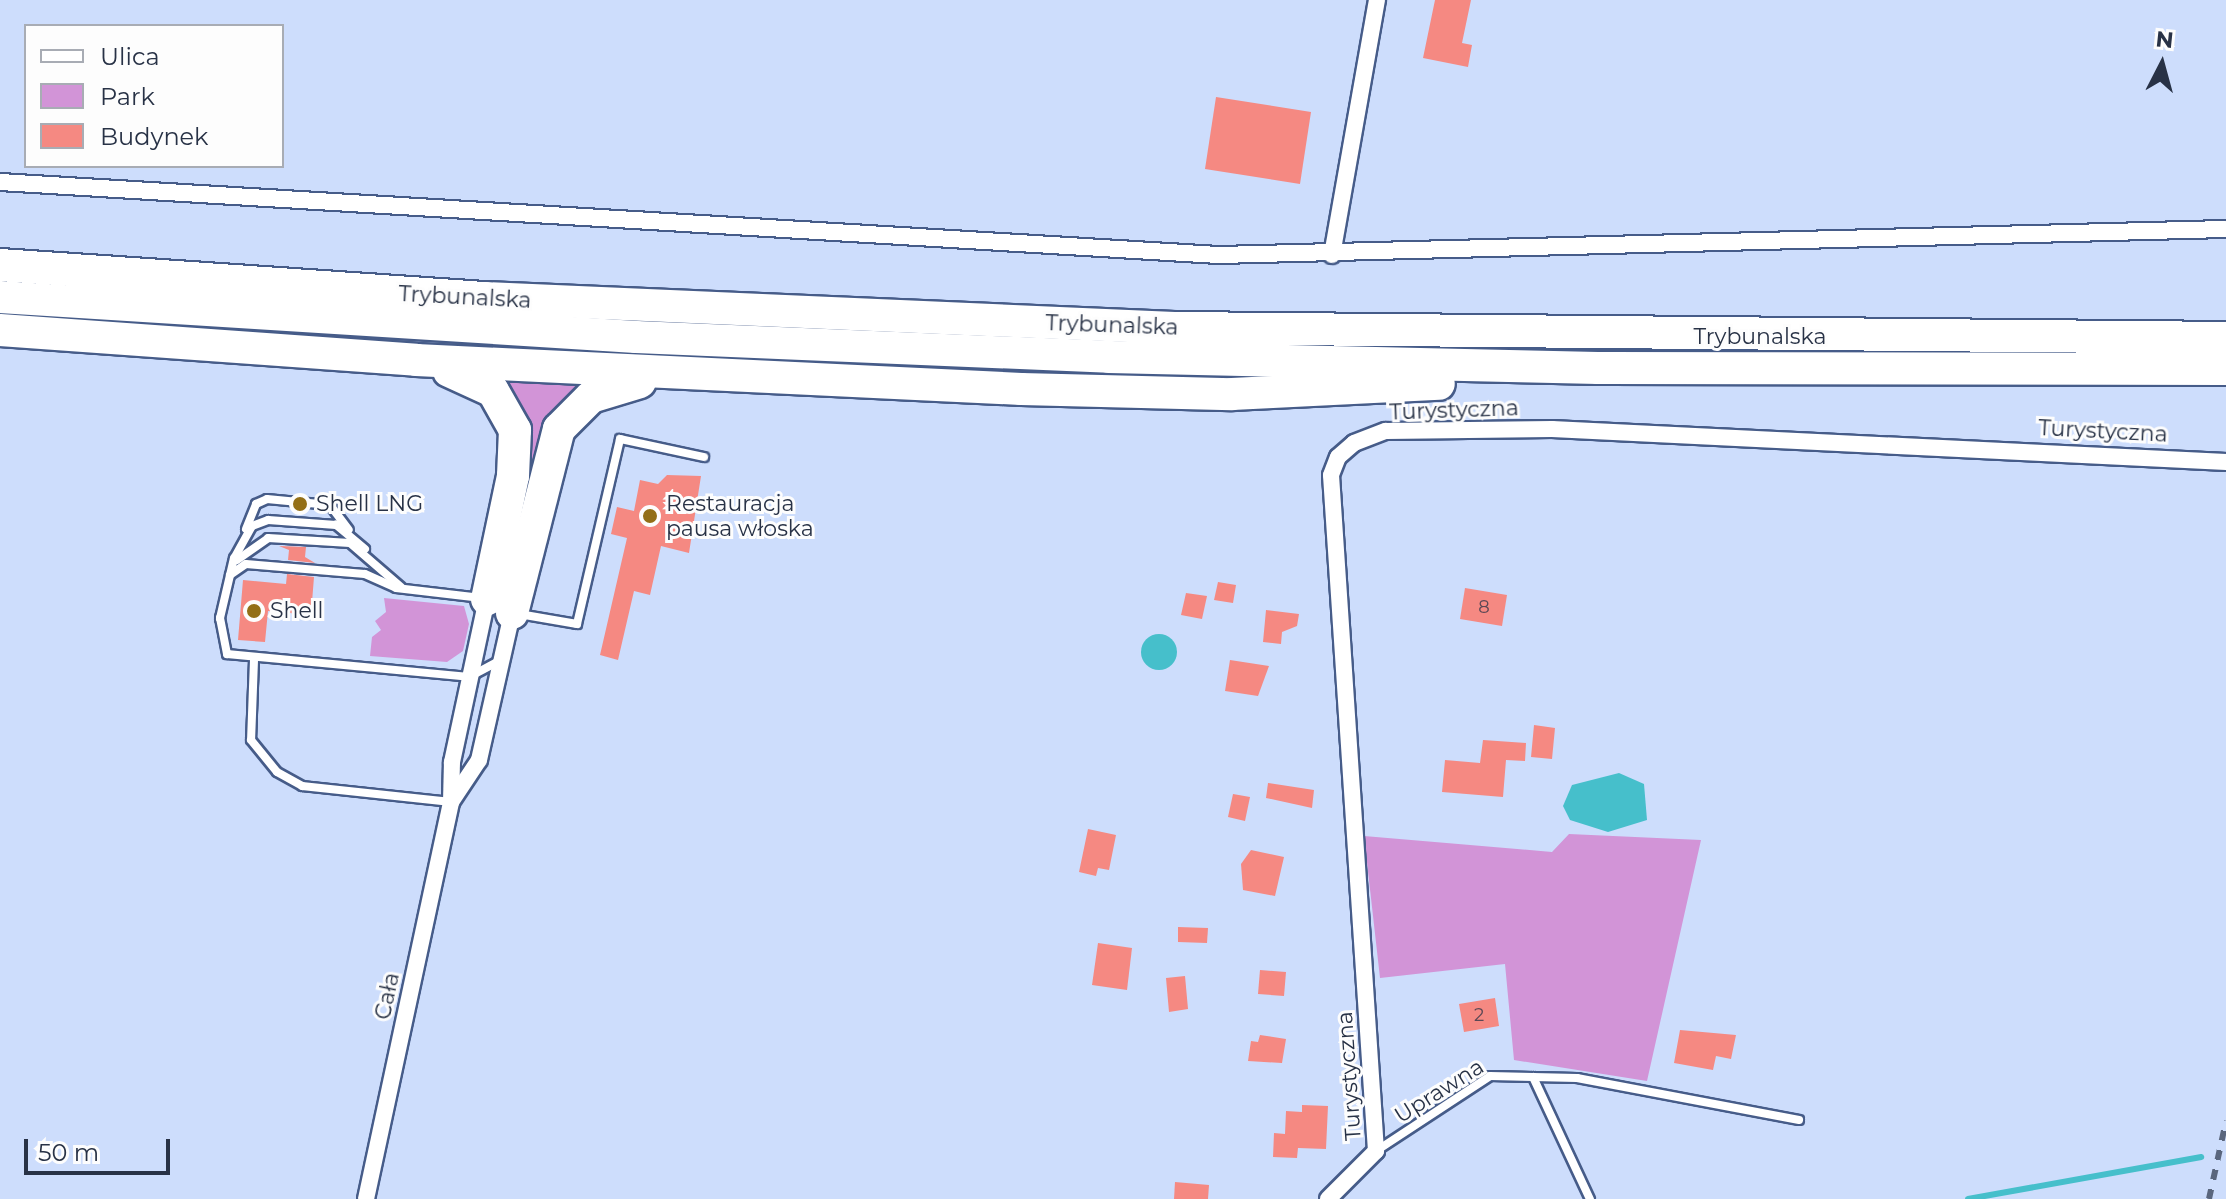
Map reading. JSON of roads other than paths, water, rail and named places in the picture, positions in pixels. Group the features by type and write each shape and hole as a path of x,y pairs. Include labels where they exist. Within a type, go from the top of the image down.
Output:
{"highway":[{"name":"Trybunalska","path":"0,265 484,298 1063,324 1695,337 2226,338"},
{"name":"Trybunalska","path":"0,297 826,347 1598,368 2226,369"},
{"path":"0,330 416,360 679,375 1201,395 1381,388 1598,368"},
{"path":"416,360 482,383 502,401 513,424 513,476 500,606"},
{"path":"500,606 546,464 563,423 606,389 679,375"}],"street":[{"path":"1332,255 1377,0"},
{"path":"0,182 1042,246 1332,255 2226,229"},
{"name":"Turystyczna","path":"1376,1151 1331,475 1338,457 1354,443 1386,431 1552,429 2226,462"},
{"name":"Cała","path":"451,802 479,760 502,659 500,606"},
{"name":"Cała","path":"366,1199 451,802 452,762 469,677 500,606"},
{"path":"1328,1199 1376,1151"}],"lane":[{"path":"230,575 246,564 365,574 403,589 500,606 577,624 620,439 704,457"},
{"path":"403,589 365,549 330,505 267,499 256,504 230,575 219,623 222,646 230,657 469,677 502,659"},
{"path":"240,543 252,526 268,520 332,525 352,534"},
{"path":"230,575 243,552 263,539 350,543 365,549"},
{"path":"254,660 250,734 272,769 302,786 451,802"},
{"name":"Uprawna","path":"1376,1151 1490,1076 1577,1078 1799,1120"},
{"path":"1533,1077 1590,1199"}],"waterway":[{"path":"1968,1199 2201,1157"}],"railway":[{"path":"2209,1199 2226,1121"}],"place":[{"name":"Shell LNG","path":"300,504"},
{"name":"Restauracja pausa włoska","path":"650,516"},
{"name":"Shell","path":"254,611"}]}
